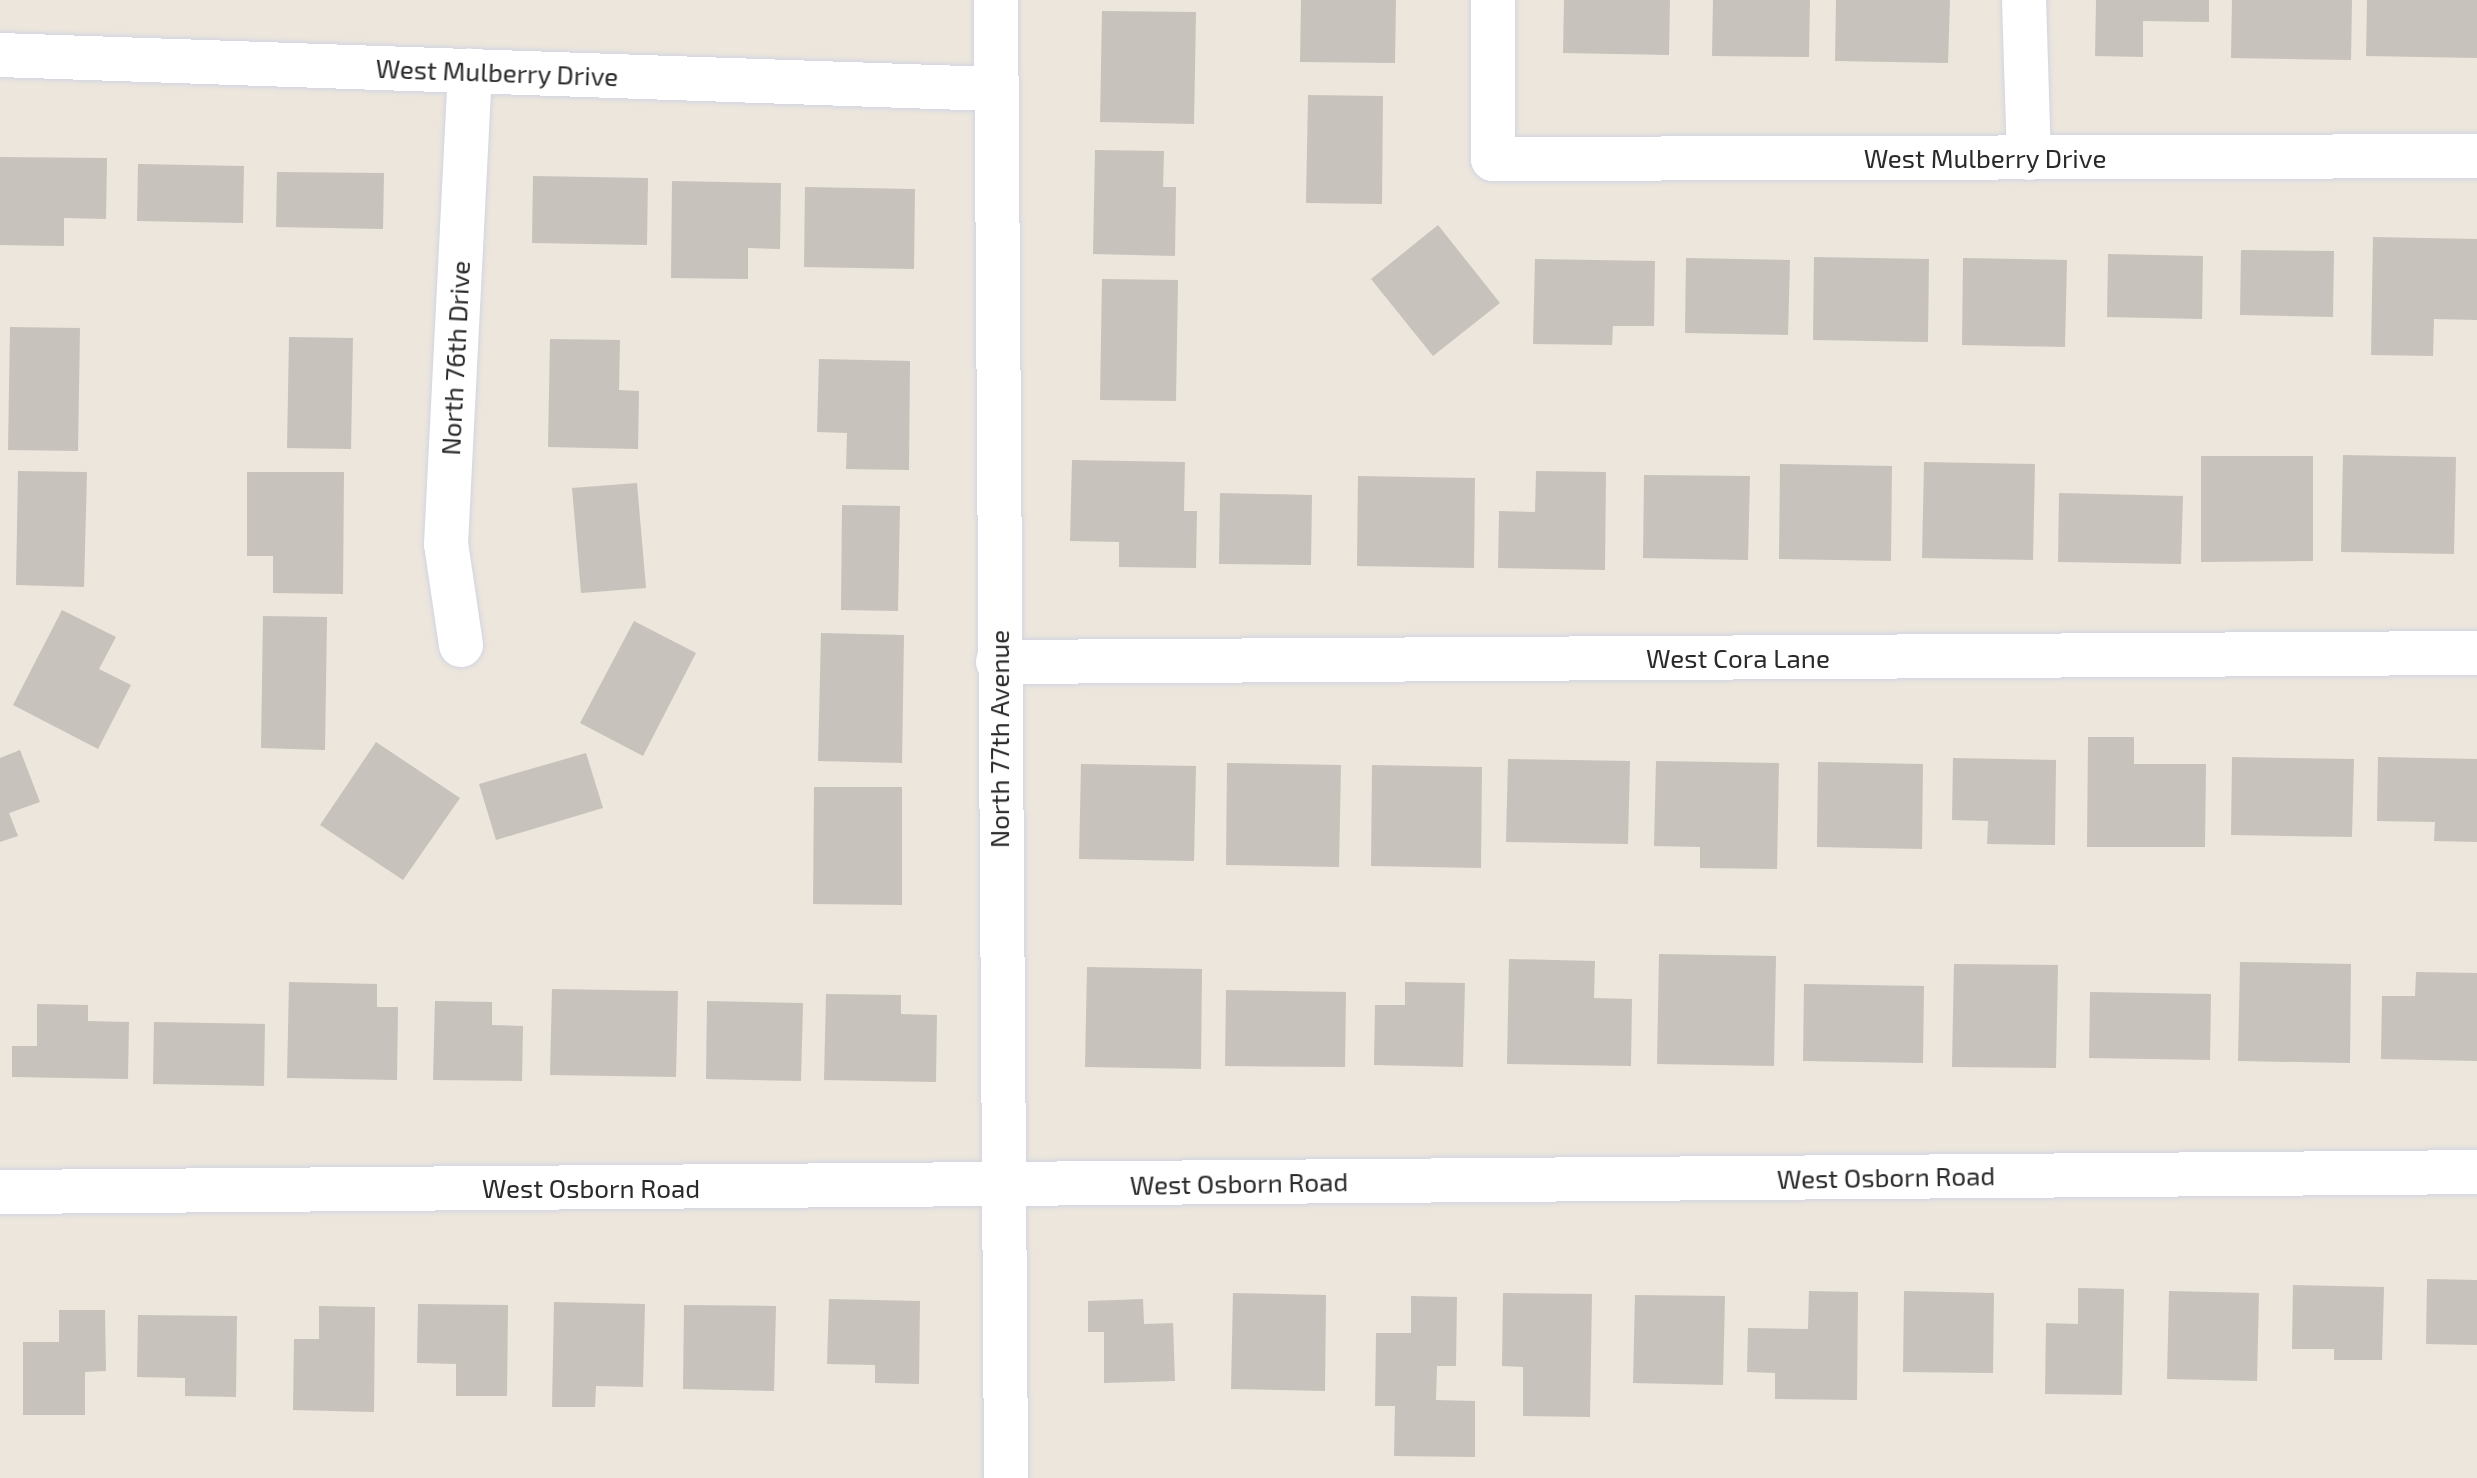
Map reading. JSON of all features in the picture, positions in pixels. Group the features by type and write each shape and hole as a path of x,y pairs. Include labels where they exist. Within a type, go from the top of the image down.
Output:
{"street":[{"name":"North 77th Avenue","path":"996,0 994,89 1006,1478"},
{"name":"West Mulberry Drive","path":"1493,0 1493,159 2477,156"},
{"path":"2024,0 2029,158"},
{"name":"West Mulberry Drive","path":"0,55 994,89"},
{"name":"North 76th Drive","path":"461,645 446,544 470,71"},
{"name":"West Cora Lane","path":"998,662 2477,653"},
{"name":"West Osborn Road","path":"0,1192 2477,1172"}],"building":[{"path":"1301,0 1396,0 1395,63 1300,62"},
{"path":"1564,0 1670,0 1669,55 1563,53"},
{"path":"1713,0 1810,0 1809,57 1712,56"},
{"path":"1836,0 1950,0 1948,63 1835,61"},
{"path":"2096,0 2209,0 2209,22 2143,21 2143,57 2095,56"},
{"path":"2232,0 2352,0 2351,60 2231,58"},
{"path":"2367,0 2477,0 2477,58 2366,56"},
{"path":"1102,11 1196,12 1194,124 1100,122"},
{"path":"1308,95 1383,96 1382,204 1306,203"},
{"path":"1095,150 1164,151 1163,187 1176,187 1175,256 1093,254"},
{"path":"0,157 107,158 106,219 64,218 64,246 0,245"},
{"path":"138,164 244,166 243,223 137,221"},
{"path":"277,172 384,173 383,229 276,227"},
{"path":"533,176 648,178 647,245 532,243"},
{"path":"672,181 781,183 780,249 748,248 748,279 671,278"},
{"path":"805,187 915,189 914,269 804,267"},
{"path":"1438,225 1500,303 1433,356 1371,279"},
{"path":"2373,237 2477,239 2477,320 2434,319 2433,356 2371,355"},
{"path":"2241,250 2334,251 2333,317 2240,315"},
{"path":"2108,254 2203,256 2202,319 2107,317"},
{"path":"1814,257 1929,259 1928,342 1813,340"},
{"path":"1686,258 1790,260 1788,335 1685,333"},
{"path":"1963,258 2067,260 2065,347 1962,345"},
{"path":"1535,259 1655,261 1654,326 1613,326 1612,345 1533,344"},
{"path":"1102,279 1178,280 1176,401 1100,400"},
{"path":"10,327 80,328 78,451 8,450"},
{"path":"289,337 353,338 351,449 287,448"},
{"path":"550,339 620,340 619,390 639,391 638,449 548,447"},
{"path":"819,359 910,361 909,470 846,469 847,433 817,432"},
{"path":"2343,455 2456,457 2454,554 2341,552"},
{"path":"2201,456 2313,456 2313,561 2201,562"},
{"path":"1072,460 1185,462 1184,511 1197,511 1196,568 1119,567 1119,542 1070,541"},
{"path":"1924,462 2035,464 2033,560 1922,558"},
{"path":"1780,464 1892,466 1891,561 1779,559"},
{"path":"18,471 87,472 84,587 16,585"},
{"path":"1536,471 1606,472 1605,570 1498,568 1499,511 1535,512"},
{"path":"247,472 344,472 343,594 273,593 273,556 247,556"},
{"path":"1644,475 1750,476 1748,560 1643,558"},
{"path":"1358,476 1475,478 1474,568 1357,566"},
{"path":"637,483 646,588 581,593 572,488"},
{"path":"1220,493 1312,495 1311,565 1219,564"},
{"path":"2059,493 2183,496 2181,564 2058,562"},
{"path":"842,505 900,506 898,611 841,610"},
{"path":"62,610 116,637 99,669 131,685 98,749 13,705"},
{"path":"263,616 327,617 325,750 261,748"},
{"path":"634,621 696,653 643,756 580,723"},
{"path":"821,633 904,635 902,763 818,761"},
{"path":"2088,737 2134,737 2134,764 2206,764 2205,847 2087,847"},
{"path":"376,742 460,798 403,880 320,825"},
{"path":"20,750 40,802 9,813 18,836 0,842 0,758"},
{"path":"586,753 603,808 496,840 479,784"},
{"path":"2232,757 2354,759 2352,837 2231,835"},
{"path":"2378,757 2477,759 2477,842 2434,841 2435,822 2377,821"},
{"path":"1953,758 2056,760 2055,845 1987,844 1988,821 1952,820"},
{"path":"1508,759 1630,761 1628,844 1506,842"},
{"path":"1656,761 1779,763 1777,869 1700,868 1700,847 1654,846"},
{"path":"1818,762 1923,764 1922,849 1817,847"},
{"path":"1227,763 1341,765 1339,867 1226,865"},
{"path":"1081,764 1196,766 1194,861 1079,859"},
{"path":"1372,765 1482,767 1481,868 1371,866"},
{"path":"814,787 902,787 902,905 813,904"},
{"path":"1659,954 1776,956 1774,1066 1657,1064"},
{"path":"1509,959 1595,961 1594,998 1632,999 1631,1066 1507,1064"},
{"path":"2240,962 2351,964 2350,1063 2238,1061"},
{"path":"1954,964 2058,965 2056,1068 1952,1067"},
{"path":"1087,967 1202,969 1201,1069 1085,1067"},
{"path":"2416,972 2477,973 2477,1061 2381,1059 2382,996 2415,996"},
{"path":"289,982 377,984 377,1007 398,1007 397,1080 287,1078"},
{"path":"1405,982 1465,983 1463,1067 1374,1065 1375,1005 1405,1005"},
{"path":"1804,984 1924,986 1923,1063 1803,1061"},
{"path":"552,989 678,991 676,1077 550,1075"},
{"path":"1226,990 1346,992 1345,1067 1225,1066"},
{"path":"2090,992 2211,994 2210,1060 2089,1058"},
{"path":"826,994 901,995 901,1014 937,1015 936,1082 824,1080"},
{"path":"435,1001 492,1002 492,1025 523,1026 522,1081 433,1080"},
{"path":"707,1001 803,1003 801,1081 706,1079"},
{"path":"37,1004 88,1005 88,1021 129,1022 128,1079 12,1077 12,1046 37,1046"},
{"path":"154,1022 265,1024 264,1086 153,1084"},
{"path":"2427,1279 2477,1280 2477,1345 2426,1344"},
{"path":"2293,1285 2384,1287 2382,1360 2334,1360 2334,1349 2292,1349"},
{"path":"2078,1288 2124,1289 2122,1395 2045,1394 2046,1323 2078,1324"},
{"path":"1809,1291 1858,1292 1857,1400 1775,1399 1775,1373 1747,1372 1748,1328 1808,1329"},
{"path":"1904,1291 1994,1293 1993,1373 1903,1372"},
{"path":"2169,1291 2259,1293 2257,1381 2167,1379"},
{"path":"1233,1293 1326,1295 1325,1391 1231,1389"},
{"path":"1503,1293 1592,1294 1590,1417 1523,1416 1523,1367 1502,1366"},
{"path":"1635,1295 1725,1296 1723,1385 1633,1383"},
{"path":"1411,1296 1457,1297 1456,1366 1437,1366 1436,1400 1475,1401 1475,1457 1394,1456 1395,1406 1375,1406 1376,1333 1411,1333"},
{"path":"829,1299 920,1301 919,1384 875,1383 875,1365 827,1364"},
{"path":"1143,1299 1144,1324 1173,1323 1175,1381 1104,1383 1104,1332 1088,1332 1088,1301"},
{"path":"554,1302 645,1304 643,1387 596,1386 595,1407 552,1407"},
{"path":"418,1304 508,1305 507,1396 456,1396 456,1364 417,1363"},
{"path":"684,1305 776,1306 774,1391 683,1389"},
{"path":"319,1306 375,1307 374,1412 293,1410 294,1339 319,1339"},
{"path":"59,1310 105,1310 106,1371 85,1372 85,1415 23,1415 23,1342 59,1342"},
{"path":"138,1315 237,1316 236,1397 185,1396 185,1378 137,1377"}]}
